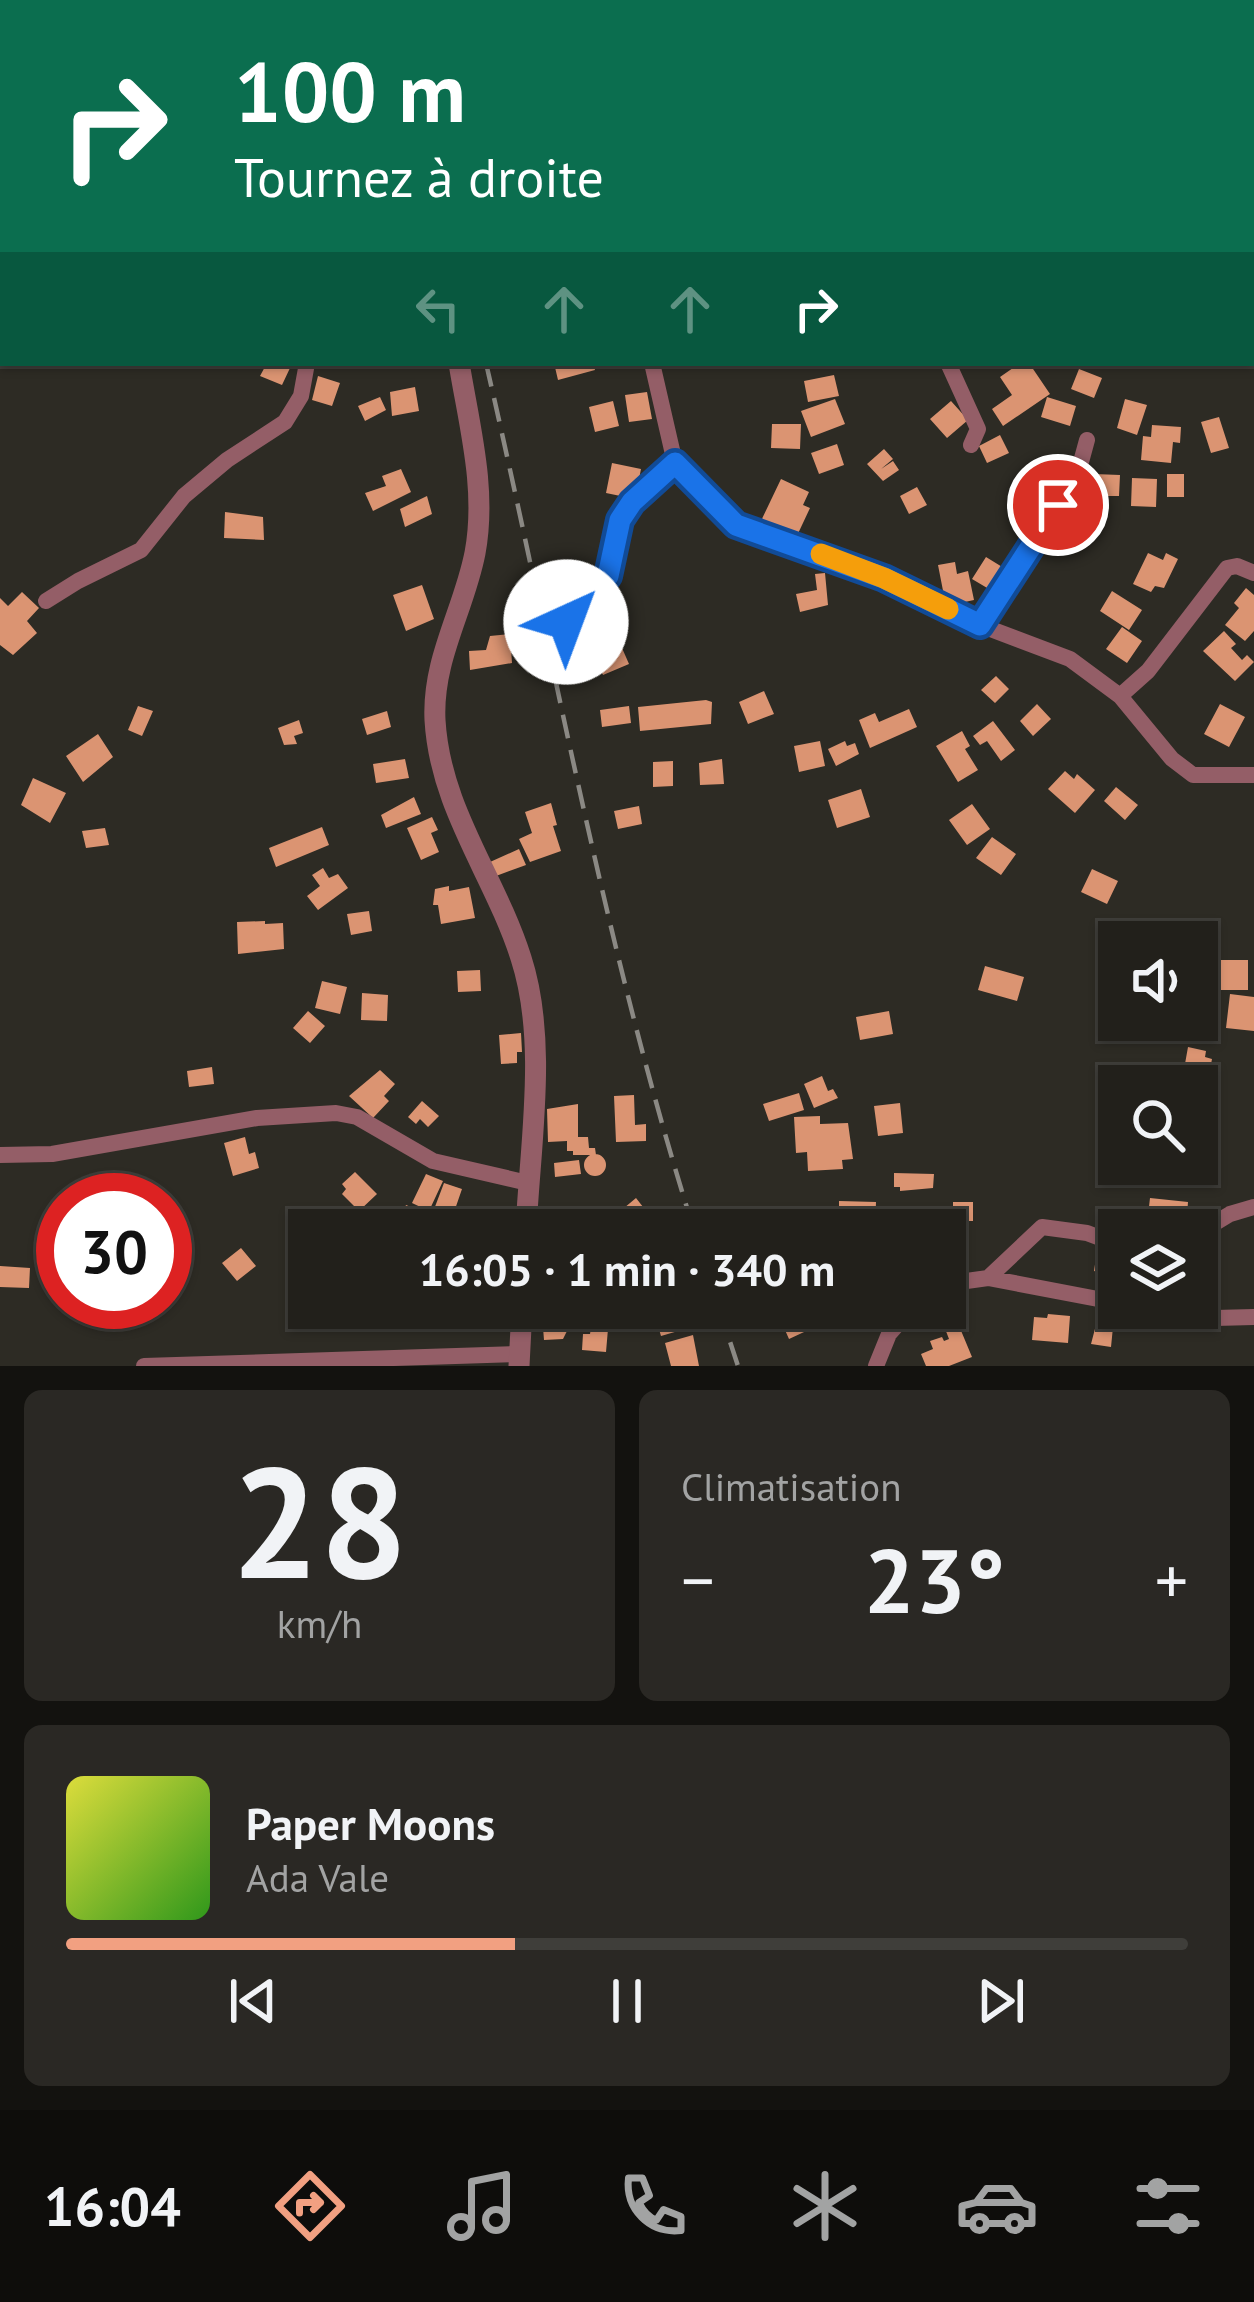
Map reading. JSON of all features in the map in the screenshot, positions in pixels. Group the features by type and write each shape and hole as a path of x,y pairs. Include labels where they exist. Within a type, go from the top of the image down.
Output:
{"street":[{"path":"46,602 78,580 141,550 184,496 226,460 284,422 301,396 306,366"},
{"path":"459,366 480,492 478,530 469,578 442,650 435,723 442,771 457,819 501,904 530,993 536,1035 527,1209"},
{"path":"653,366 675,463 736,525 884,578 980,625 1070,659 1120,696 1172,759 1193,775 1254,775"},
{"path":"949,366 978,429 971,445"},
{"path":"980,625 1078,473 1087,440"},
{"path":"566,622 587,606 608,576 620,520 632,502 675,463"},
{"path":"1120,696 1148,671 1227,568 1237,566 1254,573"},
{"path":"0,1155 52,1154 257,1118 336,1112 357,1117 433,1161 528,1184"},
{"path":"1218,1221 1254,1207"},
{"path":"988,1278 1042,1227 1098,1236"},
{"path":"966,1281 988,1278 1098,1299"},
{"path":"1218,1318 1254,1317"},
{"path":"144,1366 519,1360 521,1329"},
{"path":"876,1366 894,1329"}],"building":[{"path":"265,366 290,368 282,385 260,376"},
{"path":"555,366 594,366 595,370 558,380"},
{"path":"1016,366 1031,366 1050,394 1003,426 992,409 1012,395 1000,377"},
{"path":"1079,369 1102,378 1094,398 1071,389"},
{"path":"834,375 839,396 808,402 804,381"},
{"path":"318,376 340,383 332,406 312,400"},
{"path":"415,387 419,411 392,416 390,392"},
{"path":"647,392 652,419 629,422 625,395"},
{"path":"380,397 386,410 365,421 358,406"},
{"path":"1047,397 1076,406 1070,426 1041,417"},
{"path":"835,399 845,424 811,437 801,411"},
{"path":"1125,399 1147,405 1137,435 1117,428"},
{"path":"613,401 619,426 595,432 589,407"},
{"path":"951,401 968,420 947,438 930,419"},
{"path":"1219,417 1229,448 1211,453 1201,422"},
{"path":"772,424 801,424 800,449 771,448"},
{"path":"1152,425 1181,427 1180,443 1173,442 1171,463 1141,460 1143,436 1151,437"},
{"path":"1000,435 1009,453 987,463 979,446"},
{"path":"837,444 844,465 819,474 811,453"},
{"path":"884,449 893,459 881,469 893,461 899,470 883,481 867,464"},
{"path":"612,463 641,469 635,499 606,493"},
{"path":"401,469 411,492 373,511 365,493 386,486 382,476"},
{"path":"1094,474 1120,475 1119,496 1093,496"},
{"path":"1167,474 1184,474 1184,497 1167,497"},
{"path":"1132,478 1157,479 1156,507 1131,506"},
{"path":"781,479 809,492 803,505 810,508 795,540 760,523"},
{"path":"917,487 927,505 909,514 900,496"},
{"path":"427,496 432,514 405,527 400,509"},
{"path":"1077,499 1106,504 1102,523 1073,517"},
{"path":"225,512 263,517 264,540 224,538"},
{"path":"1148,553 1163,560 1166,553 1178,559 1164,588 1155,586 1151,592 1133,584"},
{"path":"986,557 1012,573 999,595 972,579"},
{"path":"955,562 957,574 968,571 974,600 946,606 938,565"},
{"path":"825,573 828,605 800,612 796,594 817,590 815,574"},
{"path":"422,585 434,619 406,631 393,595"},
{"path":"1246,588 1254,595 1254,631 1245,641 1225,625 1239,608 1234,603"},
{"path":"1112,591 1142,610 1129,630 1100,611"},
{"path":"22,592 39,608 27,621 37,633 13,655 0,645 0,598 8,606"},
{"path":"1122,627 1142,641 1127,663 1106,649"},
{"path":"1224,631 1242,660 1247,655 1254,662 1235,681 1203,651"},
{"path":"609,632 629,664 603,675 589,641"},
{"path":"510,634 512,663 470,670 469,651 486,650 490,636"},
{"path":"996,676 1009,689 995,703 981,690"},
{"path":"764,691 774,714 748,724 739,702"},
{"path":"712,702 711,724 640,731 638,707"},
{"path":"1037,704 1051,719 1033,736 1020,721"},
{"path":"1220,704 1245,717 1229,747 1204,734"},
{"path":"138,706 153,711 142,736 128,730"},
{"path":"629,706 631,723 602,727 600,710"},
{"path":"909,709 917,727 870,748 859,720 875,713 879,722"},
{"path":"387,711 391,727 367,735 362,719"},
{"path":"299,720 303,733 294,736 297,744 284,745 278,728"},
{"path":"993,721 1015,750 1001,761 987,741 980,745 973,736"},
{"path":"962,731 970,746 965,749 978,770 958,782 936,746"},
{"path":"98,734 113,757 83,782 66,756"},
{"path":"820,741 825,766 799,772 794,746"},
{"path":"845,741 847,746 855,743 859,754 836,766 828,749"},
{"path":"405,759 409,778 376,783 373,764"},
{"path":"722,759 724,784 700,785 699,763"},
{"path":"673,761 673,786 653,787 653,762"},
{"path":"1065,771 1074,779 1077,774 1095,790 1075,813 1048,789"},
{"path":"33,778 66,793 50,823 21,805"},
{"path":"1116,787 1138,805 1125,820 1104,801"},
{"path":"861,789 870,817 837,828 828,800"},
{"path":"414,797 421,814 386,828 381,815"},
{"path":"551,803 561,851 530,862 519,839 532,833 525,812"},
{"path":"972,804 990,829 967,845 949,820"},
{"path":"639,806 642,824 618,829 614,811"},
{"path":"432,817 438,830 431,833 439,852 421,860 407,828"},
{"path":"322,827 329,845 276,867 269,848"},
{"path":"105,828 109,845 86,848 82,831"},
{"path":"992,837 1016,854 1001,875 976,858"},
{"path":"519,849 526,865 496,876 490,862"},
{"path":"323,868 329,878 338,874 348,888 318,910 307,896 320,886 312,875"},
{"path":"1092,869 1118,881 1107,904 1081,892"},
{"path":"449,886 449,891 469,887 475,918 441,924 438,905 433,905 435,889"},
{"path":"369,911 372,931 351,935 347,914"},
{"path":"237,922 283,923 284,949 238,954"},
{"path":"1218,960 1248,960 1248,990 1218,990"},
{"path":"985,966 1024,977 1017,1001 978,990"},
{"path":"480,970 481,991 458,992 457,971"},
{"path":"322,981 347,987 340,1014 315,1008"},
{"path":"362,993 388,995 387,1021 361,1020"},
{"path":"1230,994 1254,997 1254,1031 1226,1028"},
{"path":"308,1011 325,1026 310,1043 293,1028"},
{"path":"889,1011 893,1034 860,1040 856,1017"},
{"path":"521,1033 517,1063 501,1064 499,1035"},
{"path":"1188,1047 1206,1051 1205,1057 1212,1059 1211,1065 1185,1065"},
{"path":"212,1067 214,1084 189,1087 187,1071"},
{"path":"380,1070 395,1084 384,1096 389,1101 373,1118 349,1096"},
{"path":"822,1076 828,1091 833,1089 838,1098 814,1108 804,1084"},
{"path":"799,1093 804,1110 769,1121 763,1104"},
{"path":"634,1095 635,1125 646,1124 646,1141 616,1142 614,1096"},
{"path":"422,1101 439,1116 428,1127 408,1117"},
{"path":"900,1103 903,1133 878,1136 874,1106"},
{"path":"578,1104 578,1137 588,1137 596,1155 573,1155 567,1151 567,1141 548,1142 547,1109"},
{"path":"820,1116 820,1124 848,1123 853,1159 842,1160 843,1169 808,1171 807,1152 796,1153 794,1117"},
{"path":"245,1137 259,1168 233,1176 224,1143"},
{"path":"595,1154 606,1165 595,1176 584,1165"},
{"path":"579,1160 581,1174 555,1177 554,1163"},
{"path":"355,1172 377,1194 357,1209 342,1194 346,1189 342,1184"},
{"path":"894,1173 934,1174 933,1188 900,1191 894,1187"},
{"path":"426,1174 443,1181 430,1209 412,1203"},
{"path":"444,1183 462,1189 455,1209 434,1209"},
{"path":"636,1198 645,1209 623,1209"},
{"path":"1150,1198 1188,1202 1188,1209 1149,1209"},
{"path":"839,1201 876,1202 876,1209 839,1209"},
{"path":"953,1202 973,1202 973,1221 966,1221 966,1209 953,1209"},
{"path":"241,1248 256,1266 237,1281 222,1263"},
{"path":"0,1266 30,1268 29,1288 0,1287"},
{"path":"1048,1314 1070,1316 1068,1343 1032,1340 1034,1317 1047,1318"},
{"path":"1096,1325 1113,1329 1111,1347 1091,1344"},
{"path":"543,1329 567,1329 563,1339 544,1340"},
{"path":"591,1329 608,1329 606,1352 582,1350 583,1334 590,1334"},
{"path":"659,1329 685,1329 661,1336"},
{"path":"785,1329 811,1329 789,1339"},
{"path":"945,1329 960,1329 972,1357 949,1366 926,1366 921,1354 933,1349 930,1341 949,1339"},
{"path":"693,1335 699,1366 671,1366 665,1343"}],"railway":[{"path":"487,366 606,907 688,1209"},
{"path":"726,1329 738,1366"}],"slow traffic":[{"path":"821,554 948,609"}],"route":[{"path":"566,622 587,606 608,576 620,520 632,502 675,463 736,525 884,578 980,625 1058,505"}]}
